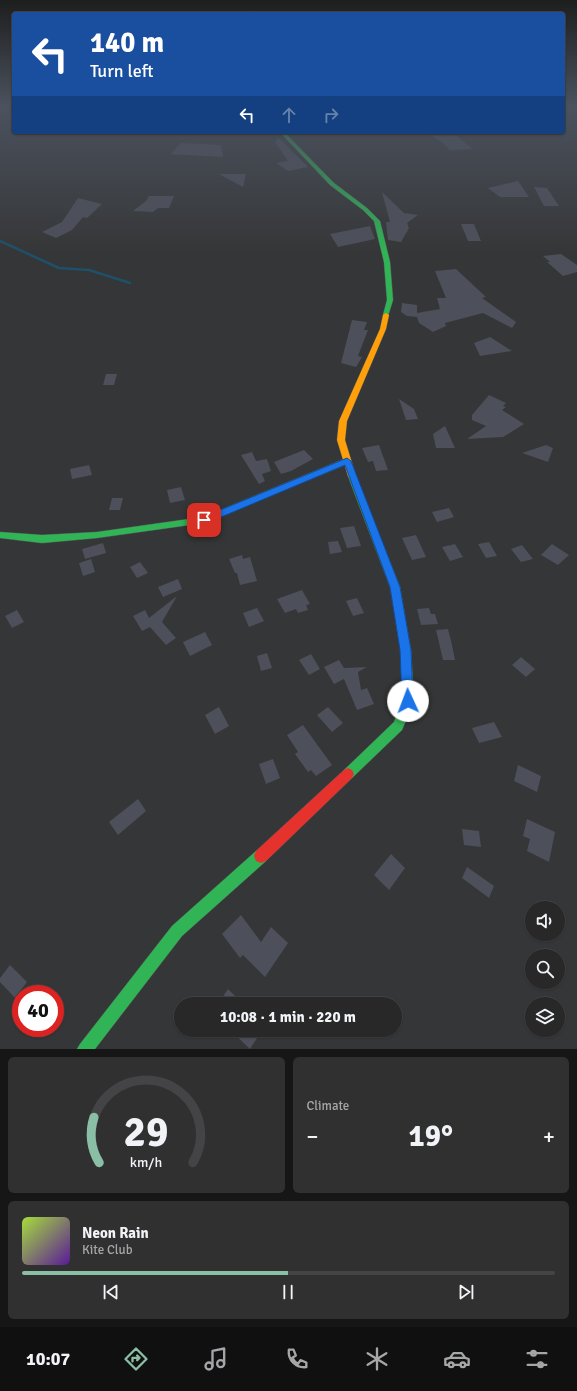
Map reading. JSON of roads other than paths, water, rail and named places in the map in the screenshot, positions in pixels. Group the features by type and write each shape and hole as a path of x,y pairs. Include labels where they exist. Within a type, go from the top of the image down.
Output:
{"street":[{"path":"85,1049 177,931 278,841 398,726 408,701 406,650 395,587 347,461 341,440 343,421 383,329 390,300 387,262 377,221 365,209 332,184 304,155"},
{"path":"0,535 42,539 97,535 204,520 347,461"}],"waterway":[{"path":"0,241 59,268 89,270 130,283"}]}
